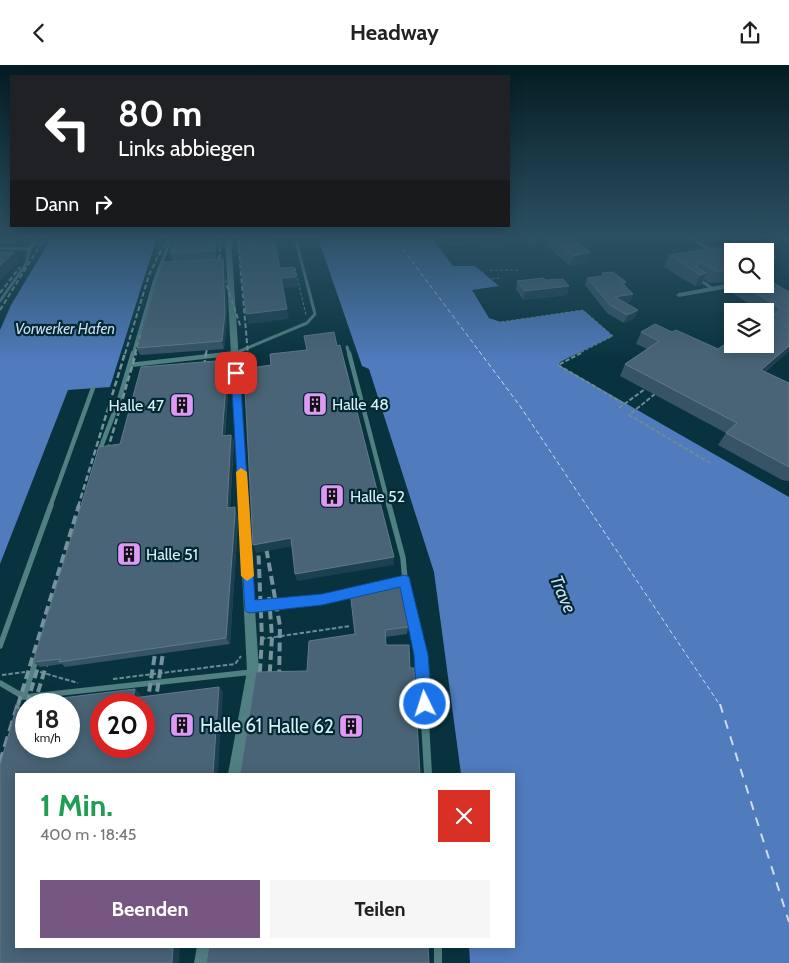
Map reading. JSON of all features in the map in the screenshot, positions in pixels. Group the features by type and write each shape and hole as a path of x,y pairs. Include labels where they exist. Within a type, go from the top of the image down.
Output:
{"street":[{"path":"227,279 235,354 253,671 235,773"},
{"path":"679,295 724,287"},
{"path":"202,963 205,948"}],"lane":[{"path":"0,301 16,279"},
{"path":"98,455 119,400 155,279"},
{"path":"130,365 235,354 308,323 315,314 306,279"},
{"path":"698,279 713,289"},
{"path":"347,347 403,558 405,581 421,655 428,773"},
{"path":"0,646 93,388"},
{"path":"249,607 322,599 405,581"},
{"path":"25,693 40,647"},
{"path":"59,693 253,671"},
{"path":"0,683 17,693"},
{"path":"438,948 438,963"}],"path":[{"path":"298,279 308,323"},
{"path":"467,282 492,279"},
{"path":"501,322 583,310 612,336 558,365 624,403"},
{"path":"619,408 646,388"},
{"path":"658,392 629,415 710,463"},
{"path":"251,640 350,626"},
{"path":"106,679 235,664 244,654"},
{"path":"0,675 32,671 78,683 87,682"}],"water":[{"name":"Vorwerker Hafen","path":"27,279 144,279 110,387 68,390 0,564 0,330 11,305"},
{"name":"Trave","path":"332,279 490,279 499,286 472,290 489,318 501,322 583,310 613,336 560,362 559,365 789,497 789,963 470,963 469,948 515,948 515,773 461,773 434,572 369,369 362,366"}],"building":[{"path":"157,279 224,279 225,313 222,341 137,348"},
{"path":"242,279 281,279 287,309 246,314"},
{"path":"563,279 569,286 525,291 517,281"},
{"path":"588,279 622,279 626,282 622,283 633,294 615,297 638,310 627,315 610,305"},
{"path":"774,283 789,292 789,346 761,370 789,383 789,467 726,433 737,423 625,364 659,341 641,332 655,324 672,332 676,330 718,349 724,345 724,353 774,353 774,315 781,309 756,293 774,293"},
{"path":"334,332 337,346 340,345 394,557 295,574 291,538 253,545 244,369 271,365 270,354 307,350 304,336"},
{"path":"228,360 222,436 231,435 227,508 235,507 235,515 226,638 59,662 60,659 33,662 99,447 120,444 141,367"},
{"path":"400,584 408,627 385,630 386,645 409,645 410,668 414,668 420,773 240,773 256,672 307,671 309,641 355,634 350,591"},
{"path":"219,687 213,773 15,773 15,948 173,948 172,963 0,963 0,765 15,712 15,758 80,758 80,696 90,695 90,758 155,758 155,695"},
{"path":"135,689 134,693 103,693"},
{"path":"209,948 428,948 429,963 206,963"}],"ferry route":[{"path":"425,279 520,406 720,705"},
{"path":"720,704 789,922"}],"railway":[{"path":"0,293 11,279"},
{"path":"0,310 19,279"},
{"path":"125,354 148,279"},
{"path":"225,279 241,328"},
{"path":"241,279 248,354"},
{"path":"135,354 141,334"},
{"path":"206,354 209,336"},
{"path":"78,507 125,353"},
{"path":"105,459 136,353"},
{"path":"203,375 206,353"},
{"path":"248,353 251,382"},
{"path":"22,693 79,505"},
{"path":"264,536 280,626 279,685"},
{"path":"258,542 262,639 259,685"},
{"path":"269,597 272,637 269,685"},
{"path":"155,705 165,640"},
{"path":"149,693 157,641"},
{"path":"30,693 42,653"},
{"path":"38,692 50,653"},
{"path":"0,763 15,714"}],"slow traffic":[{"path":"241,472 247,576"}],"place":[{"name":"Halle 48","path":"315,404"},
{"name":"Halle 47","path":"182,405"},
{"name":"Halle 52","path":"332,496"},
{"name":"Halle 51","path":"129,554"},
{"name":"Halle 61","path":"182,725"},
{"name":"Halle 62","path":"351,726"}],"route":[{"path":"236,373 249,607 322,599 405,581 421,655 425,704"}]}
